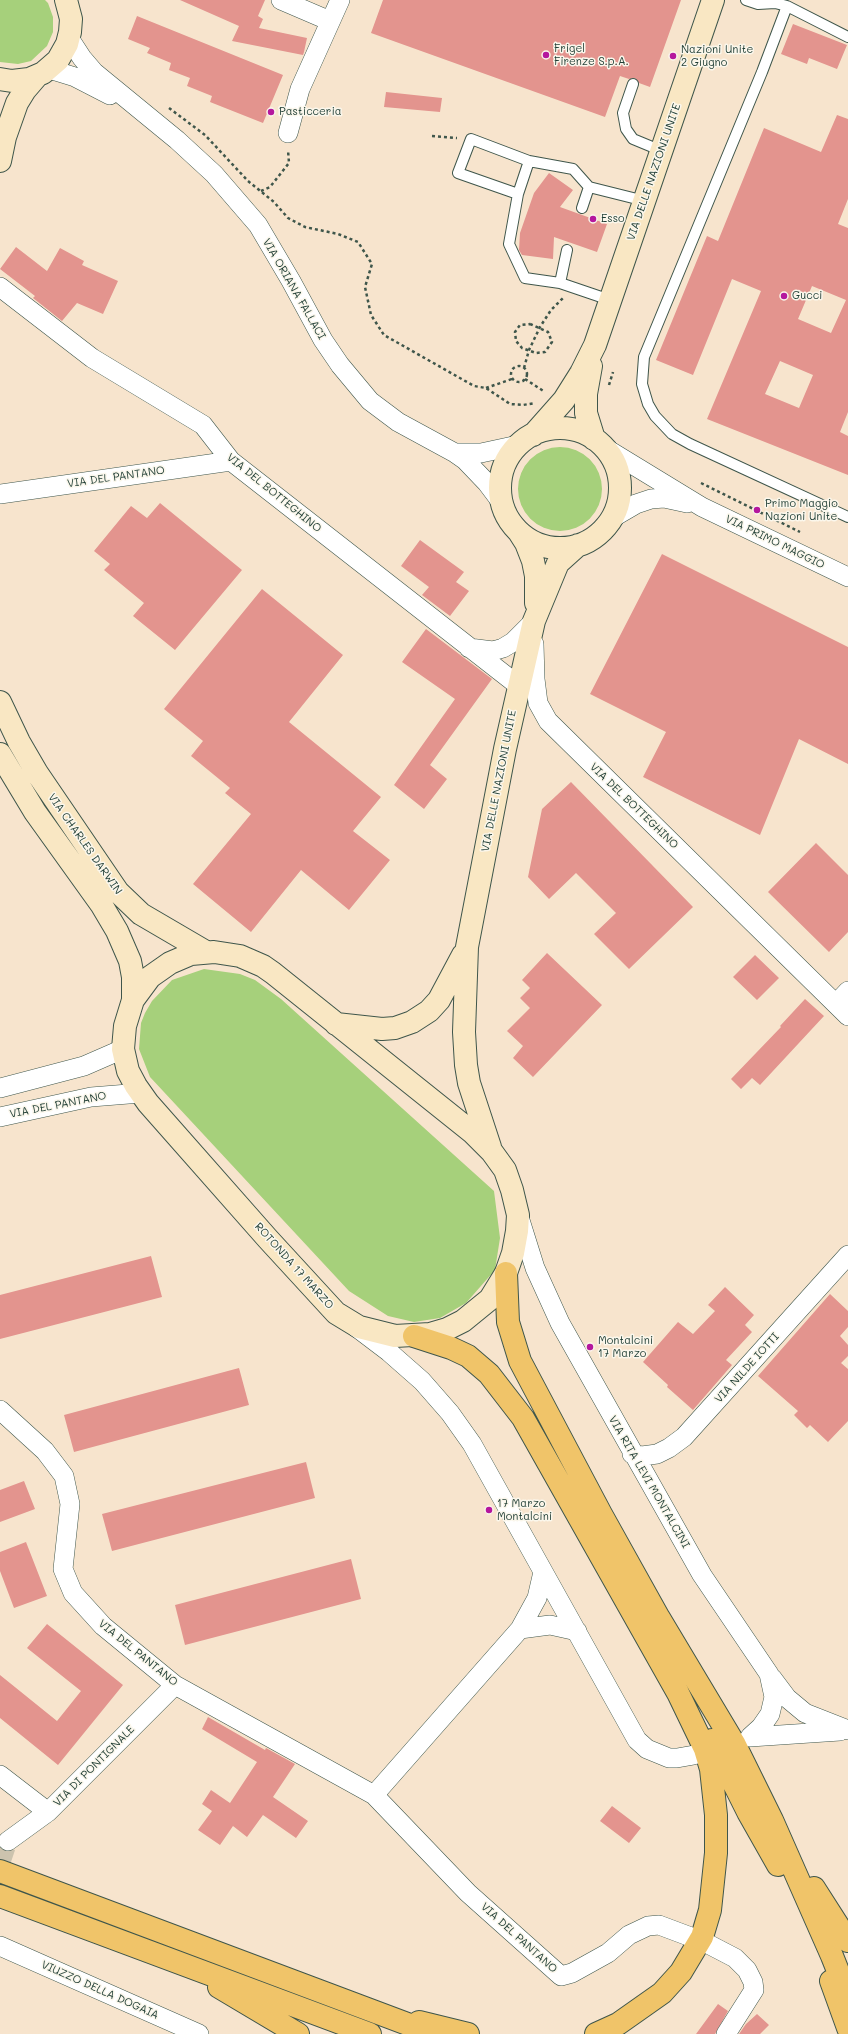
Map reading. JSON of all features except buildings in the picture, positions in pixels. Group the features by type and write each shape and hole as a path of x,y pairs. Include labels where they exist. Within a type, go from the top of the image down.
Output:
{"highway":[{"path":"506,1273 508,1322 514,1344 523,1366 590,1493 659,1618 735,1745 772,1820 848,1996"},
{"path":"414,1336 451,1348 468,1356 489,1374 512,1403 532,1432 678,1693 707,1754 714,1787 717,1833 710,1910 705,1928 695,1951 671,1983 656,1998 635,2014 596,2034"},
{"path":"678,1693 706,1729 723,1759 745,1806 776,1862 820,1952 848,2028"},
{"path":"772,1820 848,1941"},
{"path":"0,1871 356,2006 434,2034"},
{"path":"0,1896 370,2034"},
{"path":"184,1964 238,2000 298,2034"},
{"path":"356,2006 468,2034"}],"main road":[{"path":"0,161 5,137 17,103 24,90 62,55 69,38 71,19 66,0"},
{"name":"VIA DELLE NAZIONI UNITE","path":"598,443 586,413 586,394 595,345 713,0"},
{"path":"0,79 21,81 43,72"},
{"name":"VIA DELLE NAZIONI UNITE","path":"526,440 550,418 567,395 581,373 595,345"},
{"path":"553,429 564,429 584,434 598,443 614,463 619,484 617,504 612,518 599,532 578,544 552,547 534,542 519,532 508,519 502,503 500,485 503,467 526,440 553,429"},
{"name":"VIA DELLE NAZIONI UNITE","path":"492,1152 473,1097 466,1066 464,1032 467,947 505,749 534,619 536,576 526,543 519,532"},
{"name":"VIA DELLE NAZIONI UNITE","path":"534,619 558,564 578,544"},
{"name":"VIA CHARLES DARWIN","path":"0,702 37,773 118,892 140,914 206,952"},
{"name":"VIA CHARLES DARWIN","path":"0,754 35,812 101,904 117,931 130,961 133,977 133,1000"},
{"name":"VIA DELLE NAZIONI UNITE","path":"334,1023 354,1027 382,1029 399,1027 414,1021 429,1011 439,1000 450,982 467,947"},
{"name":"ROTONDA 17 MARZO","path":"206,952 240,956 262,966 473,1133 492,1152 510,1182 518,1215 516,1242 506,1273 490,1299 470,1316 447,1329 430,1334 414,1336 383,1334 348,1321 332,1310 314,1292 141,1093 128,1071 123,1049 125,1026 133,1000 150,977 170,963 191,954 206,952"}],"street":[{"path":"281,0 330,21"},
{"path":"288,133 300,89 340,0"},
{"name":"VIA ORIANA FALLACI","path":"69,38 94,72 177,140 214,174 258,225 291,280 323,340 340,365 366,396 398,422 455,453 475,470 502,503"},
{"name":"VIA ORIANA FALLACI","path":"43,72 86,83 142,112"},
{"name":"VIA DEL BOTTEGHINO","path":"4,290 92,358 203,425 231,460 519,686"},
{"name":"VIA ORIANA FALLACI","path":"455,453 480,453 526,440"},
{"name":"VIA PRIMO MAGGIO","path":"598,443 702,507 848,577"},
{"name":"VIA DEL PANTANO","path":"0,494 231,460"},
{"name":"VIA PRIMO MAGGIO","path":"612,518 636,504 657,498 677,500 702,507"},
{"path":"469,648 493,651 503,648 512,642 534,619"},
{"name":"VIA DEL BOTTEGHINO","path":"534,619 536,693 540,709 548,721 844,1003"},
{"path":"0,1088 84,1066 123,1049"},
{"name":"VIA DEL PANTANO","path":"0,1117 91,1096 141,1093"},
{"name":"VIA RITA LEVI MONTALCINI","path":"518,1215 535,1268 550,1306 632,1454 702,1575 768,1674 773,1691 772,1706 766,1721 750,1737 848,1730"},
{"name":"VIA NILDE IOTTI","path":"632,1454 642,1456 657,1454 669,1448 684,1437 848,1255"},
{"path":"348,1321 422,1381 450,1413 476,1451 641,1745 653,1752 669,1758 694,1755"},
{"name":"VIA DEL PANTANO","path":"0,1410 45,1451 64,1476 70,1504 63,1569 73,1592 103,1626 175,1685 374,1795 468,1892 561,1976 572,1973 608,1953 629,1935 648,1926 659,1925 691,1937"},
{"path":"374,1795 520,1630 539,1594 544,1572"},
{"path":"520,1630 550,1625 576,1631"},
{"path":"768,1674 787,1698 800,1710 810,1716 848,1730"},
{"name":"VIA DI PONTIGNALE","path":"8,1841 48,1812 175,1685"},
{"path":"0,1775 48,1812"},
{"path":"710,1945 735,1958 747,1970 753,1982 754,1990 726,2034"},
{"name":"VIUZZO DELLA DOGAIA","path":"0,1946 199,2034"}],"lane":[{"path":"746,0 758,4 787,6 848,37"},
{"path":"787,6 762,72 644,357 642,384 648,404 655,416 672,434 848,517"},
{"path":"633,84 623,113 626,128 633,139 662,151"},
{"path":"518,194 458,173 471,140 529,161 573,169 589,187 645,201"},
{"path":"529,161 518,194 509,244 525,278 560,283 610,300"},
{"path":"582,208 589,187"},
{"path":"560,283 567,250"}],"path":[{"path":"163,103 205,135 248,181 274,202 288,218 305,227 338,234 358,242 372,264 365,286 371,315 384,335 474,386 486,388 510,404 523,406 538,403"},
{"path":"261,191 270,187 288,163 288,133"},
{"path":"432,136 471,140"},
{"path":"486,388 512,379 519,382 525,379 527,375 524,368 529,350 540,327 551,310 572,288"},
{"path":"530,324 540,327 548,332 552,342 545,352 536,354 529,350 522,348 516,341 515,332 520,325 530,324"},
{"path":"512,379 511,371 514,367 519,366 524,368"},
{"path":"609,386 613,372"},
{"path":"525,379 551,396"},
{"path":"694,480 807,535"}],"green space":[{"path":"0,0 45,0 48,3 53,17 53,32 47,46 31,61 18,64 0,62"},
{"path":"552,447 568,447 584,454 595,465 602,481 602,497 599,505 590,519 584,524 568,531 552,531 536,524 525,513 518,497 518,481 525,465 536,454"},
{"path":"204,969 240,974 255,980 281,999 494,1191 500,1238 495,1270 466,1303 440,1318 414,1322 388,1316 349,1291 150,1077 139,1049 141,1023 145,1013 152,1001 172,980"}],"tunnel":[{"path":"0,1865 8,1841"}],"place":[{"name":"Frigel Firenze S.p.A.","path":"546,55"},
{"name":"Nazioni Unite 2 Giugno","path":"673,56"},
{"name":"Pasticceria","path":"271,112"},
{"name":"Esso","path":"593,219"},
{"name":"Gucci","path":"784,296"},
{"name":"Primo Maggio Nazioni Unite","path":"757,510"},
{"name":"Montalcini 17 Marzo","path":"590,1347"},
{"name":"17 Marzo Montalcini","path":"489,1510"}]}
